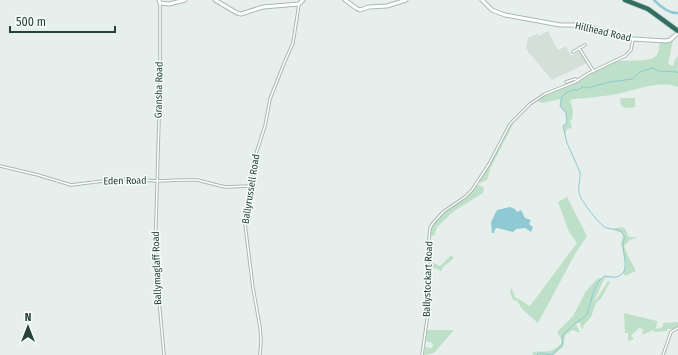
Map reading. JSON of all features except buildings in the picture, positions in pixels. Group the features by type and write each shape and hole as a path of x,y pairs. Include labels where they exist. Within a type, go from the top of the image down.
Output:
{"highway":[{"path":"625,0 648,9 678,32"}],"street":[{"path":"159,1 169,4 185,0"},
{"path":"215,0 241,14 263,7 299,4 303,0"},
{"path":"344,0 359,10 369,7 387,6 406,0"},
{"name":"Hillhead Road","path":"482,0 489,7 500,14 560,25 581,25 633,39 666,41 670,40 678,32"},
{"name":"Gransha Road","path":"156,181 160,85 159,1"},
{"name":"Ballyrussell Road","path":"260,355 260,326 245,229 254,160 265,126 270,99 293,43 299,4"},
{"name":"Ballystockart Road","path":"422,355 428,314 426,273 431,226 443,212 465,197 475,187 510,124 516,117 540,96 578,81 628,54 631,50 633,39"},
{"path":"573,52 585,45"},
{"path":"579,48 594,72"},
{"path":"566,82 575,79 578,81"},
{"name":"Eden Road","path":"0,166 38,175 68,185 124,180 192,180 225,187 251,186"},
{"name":"Ballymaglaff Road","path":"156,181 155,261 164,355"},
{"path":"663,355 670,332 678,328"}],"shaded area":[{"path":"548,31 558,50 566,46 571,56 580,51 587,63 552,80 526,49 528,38 537,34 539,36"}],"green space":[{"path":"673,40 668,64 673,66 678,56 678,87 663,84 654,85 611,95 570,100 573,110 572,120 570,120 572,128 567,129 565,135 563,126 567,122 566,113 560,106 560,99 542,103 536,100 583,79 589,75 589,73 597,71 617,61 652,59 659,50 660,42"},
{"path":"620,98 635,98 635,107 625,108 621,105"},
{"path":"516,118 491,167 487,180 480,183 478,182 511,124"},
{"path":"477,185 484,187 483,193 454,211 437,227 434,236 430,235 432,227 442,213 464,197"},
{"path":"567,197 587,236 575,254 538,323 523,310 517,301 513,300 510,292 511,287 515,297 530,306 577,243 569,232 558,202"},
{"path":"622,227 625,229 629,237 638,237 630,240 624,246 636,271 625,276 623,273 626,265 621,244 623,235 622,233 611,229"},
{"path":"451,255 454,258 443,267 441,272 427,265 427,260 440,266"},
{"path":"607,276 611,277 605,278 594,302 608,281 610,282 602,297 596,303 591,317 584,325 582,330 580,323 577,323 576,325 580,332 573,330 567,334 563,347 553,355 532,354 533,352 551,351 561,344 561,338 557,332 573,316 586,291 598,278 601,279"},
{"path":"624,313 657,321 656,329 663,327 663,323 678,322 678,327 676,329 667,329 667,331 654,332 654,330 642,335 643,329 639,328 631,336 634,339 628,341 628,333 625,333"},
{"path":"427,330 454,330 434,353 424,355 425,347 432,348 433,345 431,342 426,341"}],"water":[{"path":"510,207 515,209 517,212 521,210 525,218 531,220 529,224 533,227 531,232 525,228 516,229 513,232 497,228 495,229 494,233 492,233 491,222 497,210"}],"waterway":[{"path":"654,0 668,11 678,13"},
{"path":"537,355 539,353 552,355 562,345 563,335 574,324 586,316 595,289 600,280 604,276 615,277 621,275 625,268 623,245 624,237 622,232 604,226 589,210 580,195 580,172 567,143 563,126 567,122 566,113 560,106 562,97 566,93 572,90 578,90 582,87 587,88 610,82 632,79 640,72 652,68 659,71 678,73"}]}
